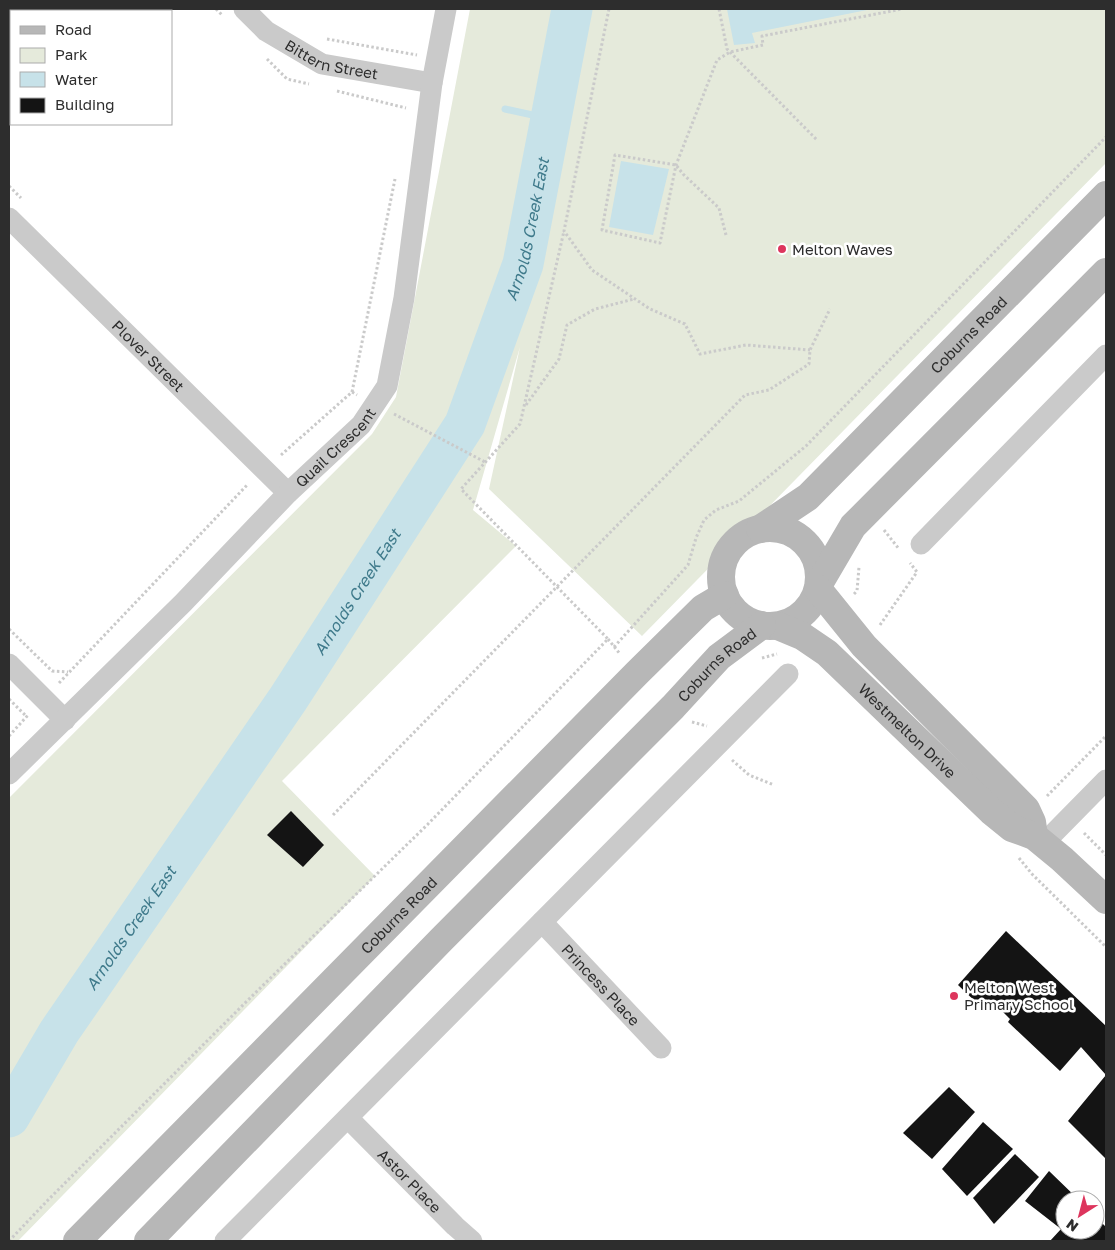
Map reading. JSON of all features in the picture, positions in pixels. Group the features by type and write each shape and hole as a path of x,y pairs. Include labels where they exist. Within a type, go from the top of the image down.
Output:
{"street":[{"name":"Bittern Street","path":"244,9 266,31 322,64 424,82"},
{"name":"Quail Crescent","path":"9,774 183,603 288,493 361,425 387,386 404,298 424,82 446,9"},
{"name":"Coburns Road","path":"760,528 808,498 1106,195"},
{"name":"Plover Street","path":"9,218 288,493"},
{"path":"818,587 819,569 813,554 804,541 791,532 775,528 760,528 744,535 731,547 723,562 721,579 725,595 733,610 746,620 770,625 791,621 803,614 812,602 818,587 853,526 1106,272"},
{"path":"913,551 1106,355"},
{"name":"Westmelton Drive","path":"818,587 864,646 1026,809 1039,840"},
{"name":"Coburns Road","path":"77,1241 637,673 703,608 725,595"},
{"name":"Coburns Road","path":"148,1241 441,940 673,707 719,657 770,625"},
{"name":"Westmelton Drive","path":"770,625 802,636 826,653 991,812 1012,828 1039,840 1106,900"},
{"path":"9,664 65,720"},
{"path":"225,1241 788,674"},
{"path":"1039,840 1069,818 1106,780"},
{"name":"Princess Place","path":"542,922 661,1048"},
{"name":"Astor Place","path":"348,1118 472,1241"}],"path":[{"path":"9,1241 54,1194 428,824 608,639 461,489 520,424 564,231 609,9"},
{"path":"719,9 727,49 817,140"},
{"path":"726,235 718,208 676,165 615,155 602,230 660,243 676,165 717,60 730,52 763,45 762,36 902,9"},
{"path":"324,39 420,56 424,82"},
{"path":"614,647 688,565 696,538 704,520 716,510 739,501 806,446 1106,137"},
{"path":"352,392 396,177"},
{"path":"564,231 592,270 650,310 685,324 700,354 746,345 810,350"},
{"path":"524,407 559,359 567,325 595,309 634,299"},
{"path":"333,815 745,395 770,390 809,364 810,350 830,309"},
{"path":"438,437 485,462"},
{"path":"882,527 900,550"},
{"path":"878,628 918,572 913,551"},
{"path":"9,629 52,671 69,672"},
{"path":"9,699 27,716"},
{"path":"1047,797 1106,736"},
{"path":"722,740 729,757 749,776 774,785"},
{"path":"1040,790 1106,855"}],"green space":[{"path":"470,9 1106,9 1106,163 642,636 489,489 520,347 473,510 516,546 282,781 375,876 18,1241 9,1241 9,798 372,434 396,397"}],"water":[{"path":"727,9 872,9 752,33 755,43 734,45"},
{"path":"621,161 669,169 653,235 609,227"}],"building":[{"path":"291,811 324,845 303,867 267,835"},
{"path":"1006,931 1106,1026 1106,1075 1081,1047 1060,1071 1008,1022 1010,1019 991,1000 982,1008 958,985"},
{"path":"1106,1075 1106,1156 1105,1158 1068,1121"},
{"path":"949,1087 975,1112 932,1159 903,1133"},
{"path":"983,1122 1013,1149 967,1196 942,1169"},
{"path":"1015,1154 1039,1177 994,1224 973,1198"},
{"path":"1049,1171 1069,1190 1055,1190 1055,1224 1025,1201"},
{"path":"1106,1227 1106,1241 1050,1241 1055,1236 1055,1240 1105,1240"}],"waterway":[{"name":"Arnolds Creek East","path":"9,1117 59,1032 288,699 465,424 523,264 572,9"},
{"path":"505,109 551,119"}],"place":[{"name":"Melton Waves","path":"782,249"},
{"name":"Melton West Primary School","path":"954,996"}]}
